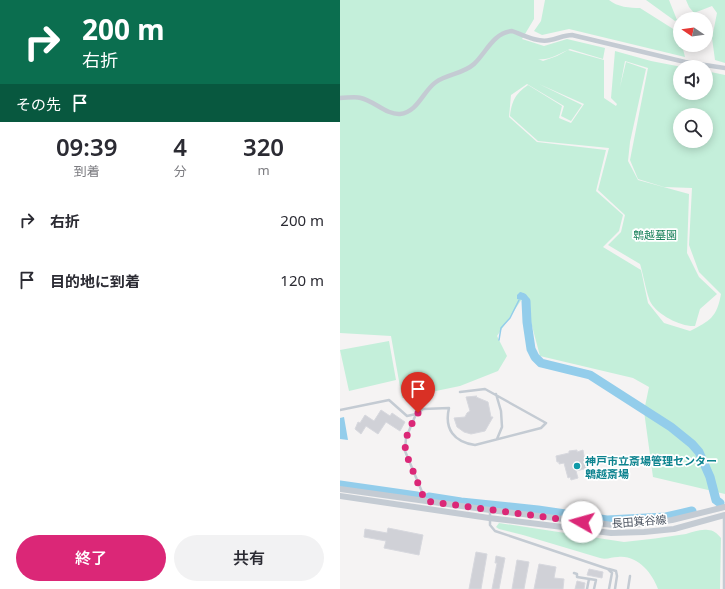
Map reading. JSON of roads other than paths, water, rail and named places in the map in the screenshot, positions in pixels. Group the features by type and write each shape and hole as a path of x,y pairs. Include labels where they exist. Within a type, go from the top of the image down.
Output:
{"street":[{"path":"340,98 360,97 390,112 397,114 408,112 436,82 467,70 475,64 498,36 508,31 534,39 548,41 561,36 572,35 685,62 725,68"},
{"name":"長田箕谷線","path":"340,489 490,510 613,525 643,524 672,520 725,507"},
{"name":"長田箕谷線","path":"340,496 489,518 611,533 674,529 725,515"},
{"path":"725,515 725,589"}],"lane":[{"path":"340,410 389,400 407,416 416,414 424,409 450,408 447,417 447,424 456,438 466,444 475,445 541,428 546,423 485,389 460,392"},
{"path":"496,394 501,411 502,427 497,439"},
{"path":"416,414 406,438 405,451 425,501"},
{"path":"490,510 490,525 495,530 616,571 617,576 615,589"},
{"path":"608,569 612,573 609,589"},
{"path":"574,573 577,574 577,577 596,580 594,589"},
{"path":"628,589 630,576"},
{"path":"587,589 589,579"}],"water":[{"path":"520,292 525,293 528,297 527,301 517,299 517,295"},
{"path":"344,417 348,440 340,439 340,418"}],"waterway":[{"path":"499,340 501,328 510,318 519,300"},
{"path":"526,301 531,349 535,357 541,363 590,375 671,427 692,444 699,452 710,477 716,500 720,503"},
{"path":"340,485 417,496"},
{"path":"429,497 607,520 666,517 692,511"}],"place":[{"name":"神戸市立斎場管理センター 鵯越斎場","path":"577,466"}],"park label":[{"name":"鵯越墓園","path":"655,234"}]}
